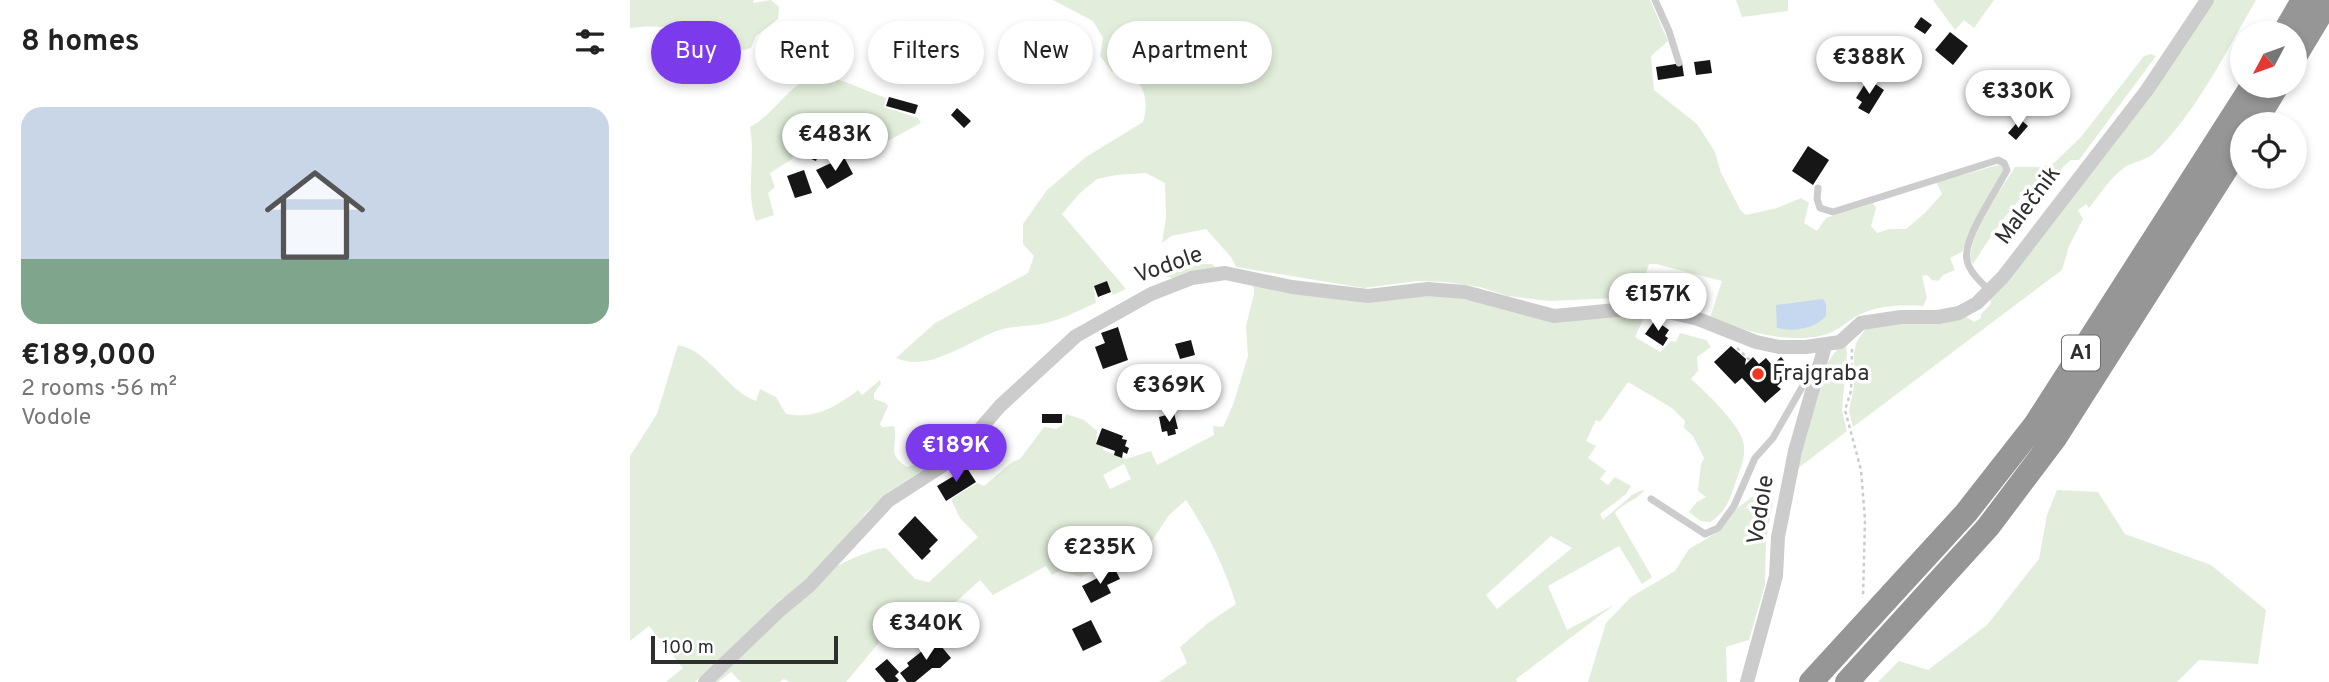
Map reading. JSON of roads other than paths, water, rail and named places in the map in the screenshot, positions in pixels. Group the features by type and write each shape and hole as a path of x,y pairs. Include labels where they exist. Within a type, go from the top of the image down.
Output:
{"highway":[{"path":"2291,21 2304,0"},
{"path":"2307,36 2329,0"},
{"name":"A1","path":"1811,682 1874,602 1966,513 2035,425 2244,98"},
{"name":"A1","path":"1847,682 1988,527 2055,438 2230,163"}],"street":[{"name":"Malečnik","path":"1825,346 1840,342 1861,323 1877,319 1938,317 1959,313 1990,292 2147,90 2207,0"},
{"name":"Vodole","path":"705,682 810,585 888,501 942,466 973,437 1000,405 1076,336 1151,294 1192,278 1225,273 1245,275 1292,287 1368,296 1428,289 1465,292 1554,316 1647,307 1698,319 1756,342 1779,347 1825,346 1795,451 1779,537 1776,576 1746,682"}],"lane":[{"path":"1655,0 1679,63"},
{"path":"1818,188 1820,208 1833,212 1998,160 2004,163 2007,170 1972,235 1966,259 1971,270 1990,292"},
{"name":"Vodole","path":"1651,499 1705,534 1718,528 1734,506 1755,458 1773,438 1825,346"}],"water":[{"path":"1823,299 1826,316 1816,324 1790,330 1777,328 1776,305"}],"place":[{"name":"Frajgraba","path":"1758,374"}]}
